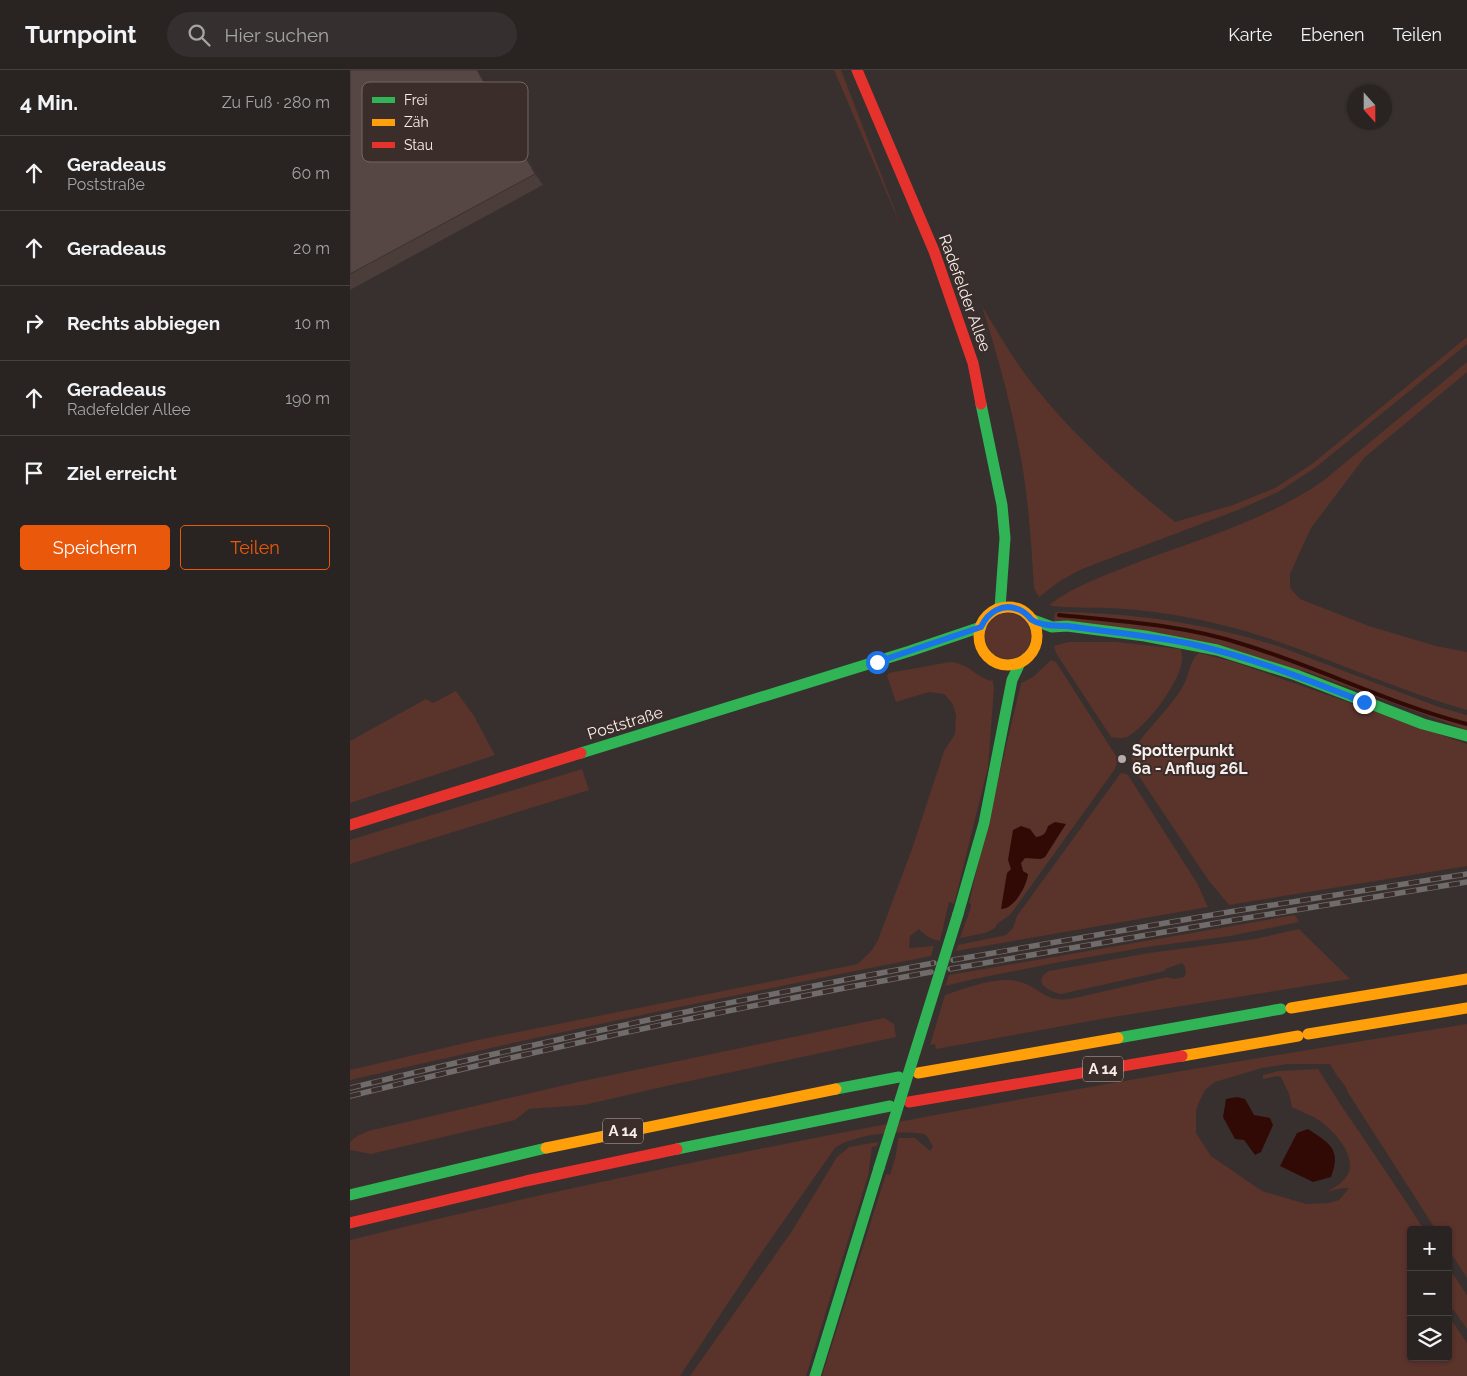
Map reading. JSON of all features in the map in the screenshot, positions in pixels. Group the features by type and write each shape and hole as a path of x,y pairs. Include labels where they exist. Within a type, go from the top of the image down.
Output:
{"main road":[{"name":"Radefelder Allee","path":"856,70 934,251 959,321 972,363 1002,505 1004,538"},
{"path":"1004,538 1014,582"},
{"path":"1000,608 1004,538"},
{"path":"1045,639 1032,620 1018,605 1000,608 992,612 985,619 981,627 976,646 993,661 1011,665 1028,657 1045,639 1142,637"},
{"path":"1032,620 1052,626 1067,626 1190,644 1296,675 1446,732 1467,736"},
{"name":"Poststraße","path":"350,825 910,651 981,627"},
{"name":"Poststraße","path":"910,651 954,648"},
{"path":"993,661 998,684 998,748"},
{"path":"815,1376 958,914 984,823 1012,680 1020,662"},
{"name":"A 14","path":"918,1073 1286,1008 1467,980"},
{"name":"A 14","path":"908,1102 1467,1008"},
{"name":"A 14","path":"350,1195 451,1170 660,1123 899,1077"},
{"name":"A 14","path":"350,1223 526,1181 890,1106"}],"shaded area":[{"path":"834,70 841,70 902,229"},
{"path":"982,306 1019,366 1041,395 1115,471 1175,522 1233,505 1275,488 1312,464 1467,337 1467,344 1315,468 1278,492 1238,510 1082,569 1060,581 1039,597 1034,588 1027,497 1018,443 1011,408"},
{"path":"1467,362 1467,372 1364,458 1311,528 1290,574 1290,588 1300,599 1369,626 1436,646 1467,652 1467,710 1406,690 1287,645 1226,626 1183,616 1139,610 1049,605 1071,591 1094,580 1235,527 1302,494 1323,481"},
{"path":"1008,613 1021,617 1027,623 1031,636 1027,649 1021,655 1008,659 995,655 989,649 985,636 989,623 995,617"},
{"path":"1055,613 1115,614 1196,625 1278,646 1439,707 1467,715 1467,730 1307,672 1054,621"},
{"path":"1069,642 1116,642 1180,649 1182,658 1180,670 1165,698 1145,723 1127,737 1111,737 1056,653 1054,646"},
{"path":"1199,653 1234,662 1467,744 1467,866 1229,905 1209,881 1134,769 1131,756 1139,742 1182,688 1194,659"},
{"path":"1051,660 1056,662 1118,759 1115,769 1010,915 997,924 995,928 985,933 960,938 971,907 969,903 1021,683 1033,677"},
{"path":"950,662 963,665 982,677 993,681 994,688 988,767 954,904 949,902 940,941 928,937 919,929 910,936 909,948 934,946 931,956 640,1015 350,1080 350,1070 478,1040 858,964 871,951 878,940 913,846 944,751 955,734 956,715 952,703 944,694 929,692 896,702 887,676 889,673"},
{"path":"456,691 474,716 495,755 350,803 350,741 426,699 433,703"},
{"path":"582,769 589,790 350,864 350,840"},
{"path":"1122,773 1128,775 1197,883 1208,907 956,951 958,945 1006,935 1013,928 1017,916"},
{"path":"1055,822 1066,824 1045,857 1041,859 1025,858 1021,863 1023,871 1028,874 1025,885 1011,905 1001,909 1007,873 1011,869 1008,860 1013,830 1021,826 1030,829 1036,837 1039,837 1044,834 1048,826"},
{"path":"1295,915 1299,922 1230,936 1147,947 1060,962 945,986 949,975"},
{"path":"1299,929 1350,979 1107,1018 936,1049 935,1044 930,1045 945,995 982,983 1012,980 1027,985 1048,997 1070,999 1167,977 1174,979 1184,977 1186,973 1185,967 1182,963 1165,969 1165,971 1061,994 1044,986 1042,979 1044,975 1049,971 1149,953 1255,939"},
{"path":"884,1018 894,1024 896,1037 584,1105 529,1109 515,1120 371,1154 350,1150 350,1142 368,1131 578,1082"},
{"path":"1467,1024 1467,1278 1452,1255 1452,1226 1433,1226 1330,1064 1287,1064 1262,1068 1215,1082 1205,1090 1199,1102 1196,1111 1196,1133 1211,1156 1262,1191 1306,1204 1329,1203 1339,1200 1349,1188 1327,1192 1342,1182 1348,1174 1349,1160 1343,1144 1320,1121 1292,1107 1289,1094 1281,1077 1263,1079 1263,1075 1279,1071 1318,1069 1421,1226 1407,1226 1407,1361 1452,1361 1452,1321 1467,1343 1467,1376 822,1376 886,1174 890,1175 896,1155 898,1138 915,1138 930,1151 933,1147 924,1134 891,1133 854,1139 835,1148 759,1256 680,1376 350,1376 350,1240 627,1176 767,1147 1186,1070"},
{"path":"1237,1097 1245,1099 1254,1115 1270,1118 1273,1125 1261,1152 1255,1155 1244,1140 1235,1139 1223,1117 1226,1099"},
{"path":"1308,1129 1322,1138 1332,1148 1335,1160 1331,1177 1313,1182 1280,1166 1297,1133"},
{"path":"878,1142 877,1146 872,1147 868,1176 806,1376 690,1376 792,1231 837,1157 849,1147"},
{"path":"1452,1273 1467,1295 1467,1329 1453,1309 1452,1312"}],"building":[{"path":"350,70 477,70 484,82 362,82 362,162 528,161 535,174 350,274"}],"waterway":[{"path":"1059,615 1198,632 1270,653 1382,696 1467,724"}],"railway":[{"path":"953,960 1229,912 1467,874"},
{"path":"950,969 1467,882"},
{"path":"350,1088 641,1021 934,963"},
{"path":"350,1096 639,1030 931,972"}],"traffic: fast":[{"path":"981,404 1002,505 1005,538 1000,608"},
{"path":"1033,620 1052,627 1067,626 1145,636 1217,650 1296,675 1423,724 1467,736"},
{"path":"581,753 910,651 981,627"},
{"path":"958,914 984,823 1012,680 1020,663"},
{"path":"879,1168 958,914"},
{"path":"1118,1038 1281,1009"},
{"path":"836,1089 899,1077"},
{"path":"677,1149 890,1106"},
{"path":"350,1195 546,1148"},
{"path":"815,1376 879,1168"}],"traffic: slow":[{"path":"1008,607 1019,609 1032,620 1037,636 1035,647 1024,660 1008,665 997,663 984,652 979,636 981,625 992,612 1008,607"},
{"path":"1291,1008 1467,979"},
{"path":"1308,1034 1467,1008"},
{"path":"1182,1056 1298,1036"},
{"path":"918,1073 1118,1038"},
{"path":"546,1148 836,1089"}],"traffic: jam":[{"path":"857,70 934,251 973,363 981,404"},
{"path":"350,825 581,753"},
{"path":"909,1102 1182,1056"},
{"path":"350,1223 526,1181 677,1149"}],"place":[{"name":"Spotterpunkt 6a - Anflug 26L","path":"1122,759"}],"route":[{"path":"877,662 981,627 985,619 992,612 1000,608 1010,607 1019,609 1032,620 1052,626 1067,626 1190,644 1213,650 1296,675 1364,702"}]}
